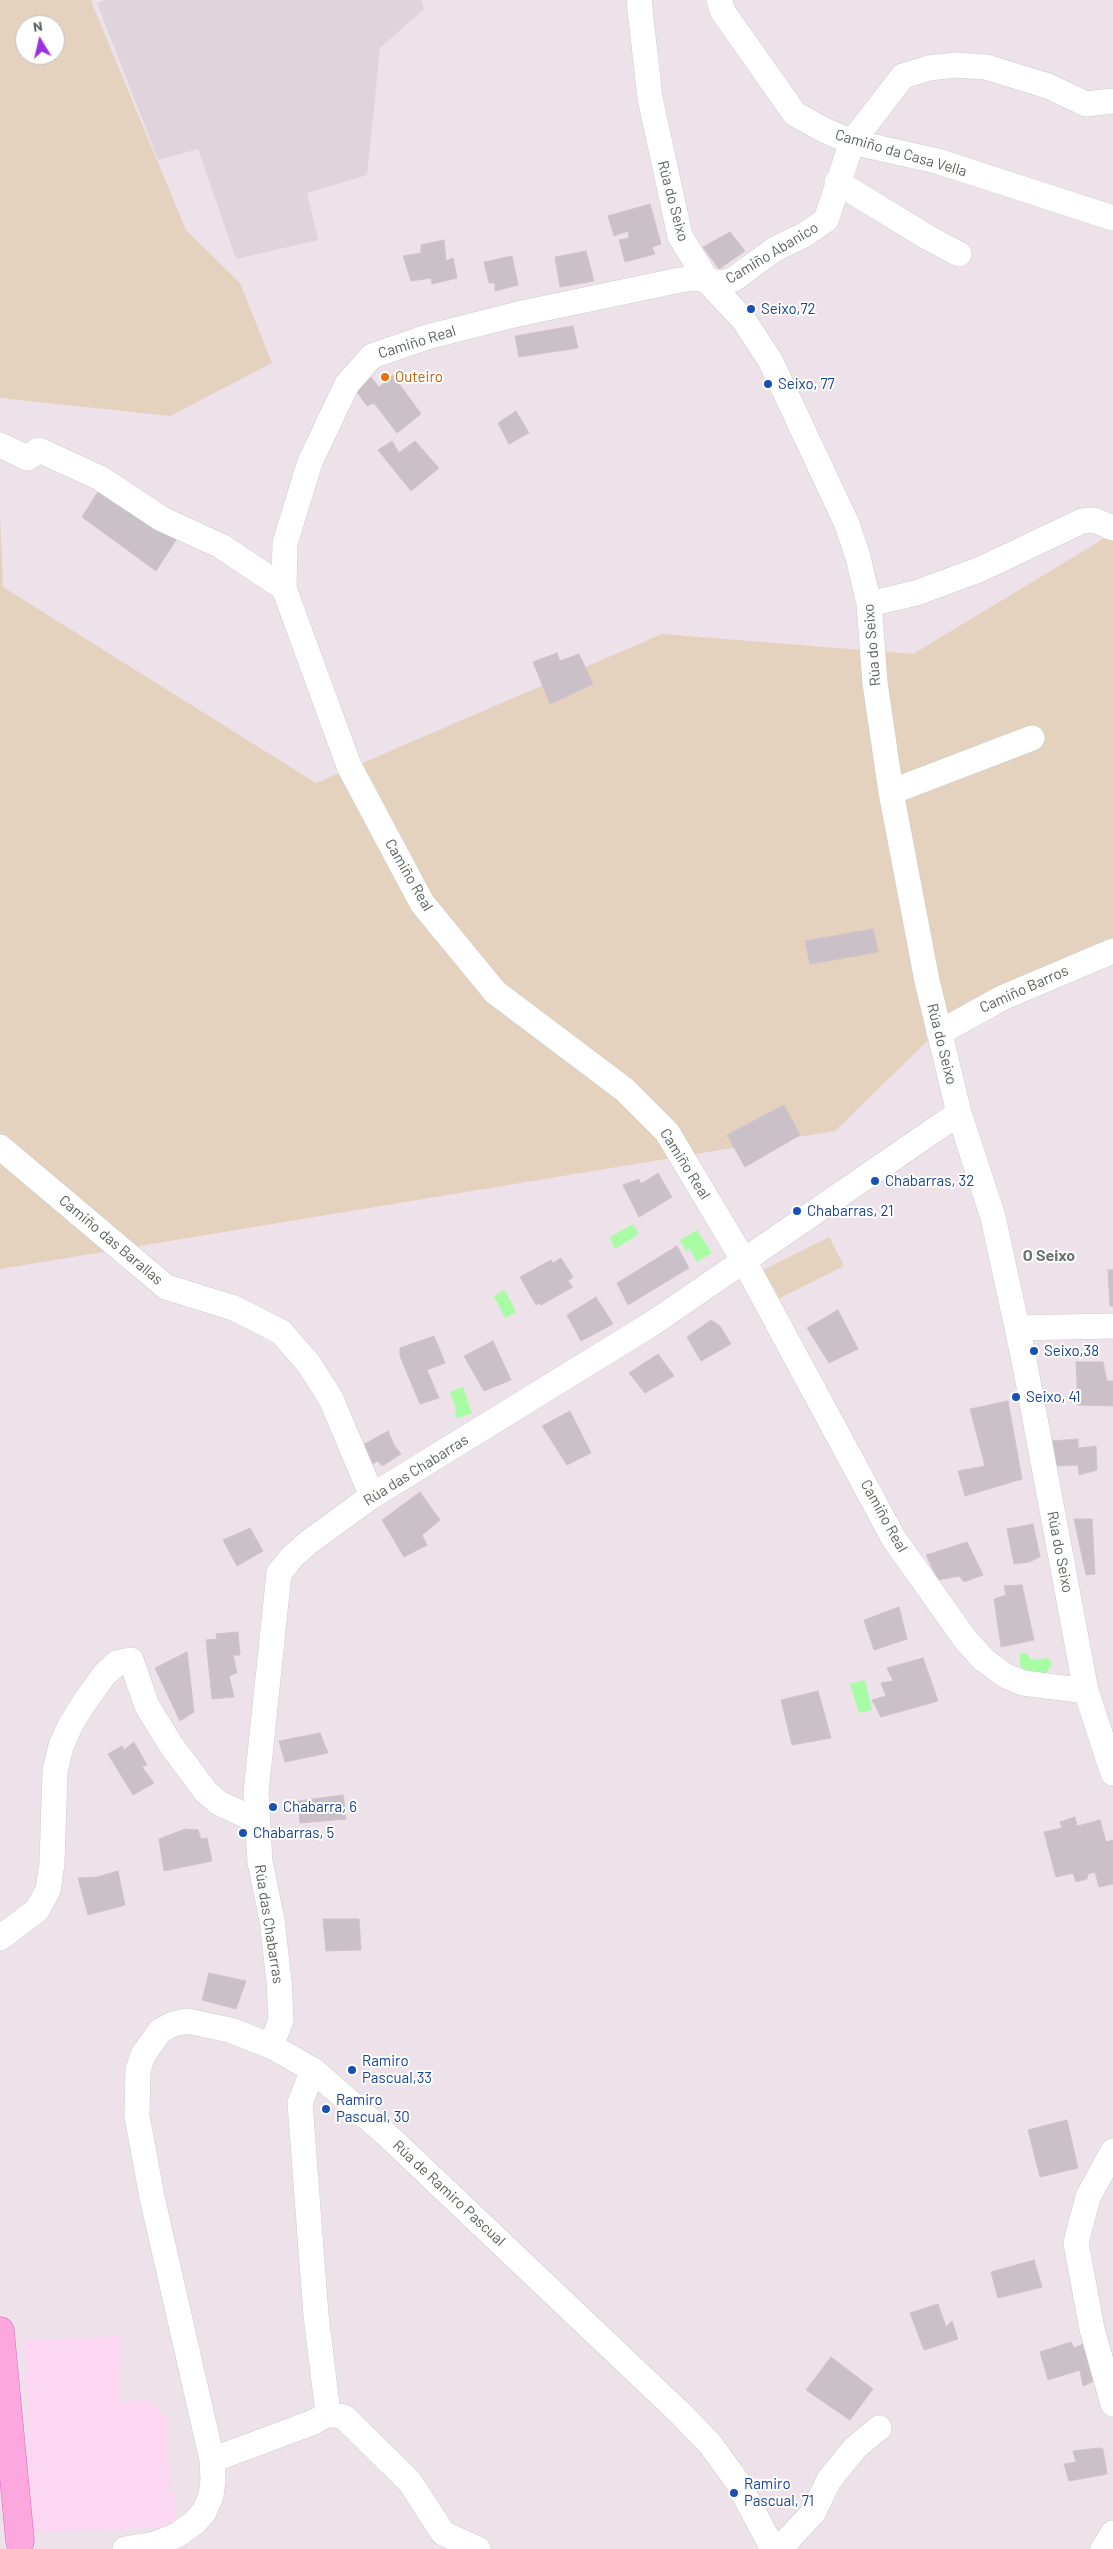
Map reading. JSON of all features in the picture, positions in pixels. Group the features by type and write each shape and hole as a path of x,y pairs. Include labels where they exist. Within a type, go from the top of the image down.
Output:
{"main road":[{"path":"0,2331 17,2544"}],"street":[{"name":"Rúa do Seixo","path":"639,0 650,98 671,203 680,236 708,282 742,319 770,360 847,524 858,556 869,604 875,683 891,792 939,1033 959,1113 993,1217 1017,1328 1086,1691 1113,1772"},
{"name":"Camiño da Casa Vella","path":"719,0 723,12 795,114 824,130 852,142 937,161 1113,218"},
{"name":"Camiño Abanico","path":"708,282 722,283 734,279 775,249 804,235 826,220 837,182 852,142 903,76 928,68 956,65 986,68 1048,86 1104,112 1113,112"},
{"path":"1086,104 1113,101"},
{"path":"837,182 927,238 960,254"},
{"name":"Camiño Real","path":"708,282 694,278 680,280 518,314 427,337 372,356 347,384 310,462 285,544 284,588 349,766 422,903 495,992 625,1090 667,1132 744,1261 894,1539 965,1639 984,1660 1006,1676 1023,1683 1086,1691"},
{"path":"0,444 27,458 40,450 100,478 162,519 221,546 284,588"},
{"path":"869,604 916,593 981,569 1082,521 1094,520 1113,528"},
{"path":"891,792 1032,738"},
{"name":"Camiño Barros","path":"939,1033 1002,998 1113,951"},
{"name":"Rúa das Chabarras","path":"272,2046 281,2020 279,1981 272,1920 260,1862 256,1793 279,1573 292,1557 309,1542 372,1496 653,1323 959,1113"},
{"name":"Camiño das Barallas","path":"0,1147 166,1287 234,1308 281,1332 309,1364 331,1399 372,1496"},
{"path":"1017,1328 1113,1326"},
{"path":"0,1938 37,1910 48,1890 52,1863 55,1780 61,1746 71,1724 84,1703 104,1675 117,1663 131,1660 147,1706 171,1745 206,1792 219,1803 257,1821"},
{"name":"Rúa de Ramiro Pascual","path":"126,2549 155,2544 177,2535 194,2523 204,2512 211,2496 212,2460 152,2197 138,2116 138,2070 143,2056 160,2031 173,2024 187,2021 230,2030 272,2046 313,2070 392,2139 680,2412 710,2444 737,2481 773,2549"},
{"path":"313,2070 300,2103 316,2315 328,2414"},
{"path":"1113,2151 1088,2197 1076,2243 1092,2329 1113,2404"},
{"path":"212,2460 314,2422 328,2414 344,2417 410,2482 443,2532 478,2549"},
{"path":"779,2549 813,2513 828,2480 855,2448 879,2428"},
{"path":"1104,2549 1113,2533"}],"shaded area":[{"path":"0,0 94,0 91,1 186,230 240,283 272,363 170,416 0,398"},
{"path":"105,0 421,0 424,9 380,48 367,175 307,193 318,240 236,259 198,149 158,160 97,3"},
{"path":"0,511 3,587 316,783 662,634 913,654 1113,533 1113,944 950,1019 835,1131 0,1269"},
{"path":"633,1224 639,1234 615,1249 610,1237"},
{"path":"697,1230 712,1253 697,1262 689,1248 686,1251 680,1240"},
{"path":"829,1237 844,1266 776,1300 761,1271"},
{"path":"505,1290 516,1312 505,1318 494,1296"},
{"path":"463,1387 472,1413 459,1418 455,1417 456,1409 450,1392"},
{"path":"1020,1653 1026,1653 1032,1660 1048,1658 1052,1663 1047,1672 1041,1674 1024,1669 1020,1665"},
{"path":"865,1680 872,1710 859,1713 850,1684"},
{"path":"121,2336 120,2401 148,2400 167,2418 170,2493 176,2494 174,2527 32,2532 24,2340"}],"building":[{"path":"650,204 661,244 652,247 655,254 625,262 619,240 629,238 628,231 614,236 608,216"},
{"path":"730,232 745,251 719,269 703,247"},
{"path":"444,240 446,261 453,258 457,278 432,284 431,278 411,281 403,256 421,253 421,245"},
{"path":"586,251 594,281 560,287 555,257"},
{"path":"512,256 518,285 495,291 495,283 489,283 484,262"},
{"path":"573,326 578,348 519,357 515,336"},
{"path":"366,371 379,387 393,375 421,414 397,433 374,403 367,406 352,385"},
{"path":"516,411 529,433 509,444 498,423"},
{"path":"392,441 399,453 415,441 439,468 411,491 378,450"},
{"path":"101,487 178,537 156,571 82,517"},
{"path":"557,653 560,661 579,654 593,684 550,704 533,662"},
{"path":"873,929 878,952 810,964 805,941"},
{"path":"784,1105 800,1135 745,1167 727,1135"},
{"path":"658,1173 672,1197 639,1217 623,1185 639,1179 641,1184"},
{"path":"677,1246 689,1268 628,1305 617,1283"},
{"path":"561,1258 573,1277 568,1281 573,1287 541,1305 540,1303 536,1305 520,1277 551,1260 553,1263"},
{"path":"1108,1270 1113,1270 1113,1306 1110,1306"},
{"path":"596,1297 613,1324 581,1341 567,1315"},
{"path":"838,1310 858,1349 829,1363 807,1328"},
{"path":"711,1320 720,1326 731,1344 701,1361 687,1337"},
{"path":"434,1336 445,1363 427,1370 439,1398 420,1404 400,1356 400,1348"},
{"path":"493,1341 511,1380 484,1391 464,1356"},
{"path":"658,1354 674,1376 645,1393 629,1373"},
{"path":"1076,1362 1103,1362 1107,1381 1113,1381 1113,1406 1078,1405"},
{"path":"1008,1401 1022,1479 965,1496 958,1471 985,1466 970,1409"},
{"path":"570,1411 591,1453 567,1465 542,1426"},
{"path":"388,1431 394,1445 401,1454 382,1466 378,1461 373,1464 363,1445"},
{"path":"1078,1439 1078,1448 1096,1446 1097,1470 1079,1475 1078,1465 1055,1466 1052,1441"},
{"path":"420,1492 440,1520 422,1535 427,1545 404,1557 382,1520"},
{"path":"1074,1519 1092,1519 1095,1574 1086,1575"},
{"path":"1033,1524 1040,1557 1029,1562 1014,1564 1007,1529"},
{"path":"250,1528 263,1551 237,1566 223,1540"},
{"path":"967,1542 983,1575 964,1582 959,1576 938,1580 926,1555"},
{"path":"1022,1585 1034,1640 1001,1647 994,1599 1006,1595 1004,1586"},
{"path":"899,1607 907,1639 874,1650 864,1620"},
{"path":"238,1632 240,1655 233,1655 237,1673 229,1676 234,1697 212,1699 206,1640 217,1639 216,1634"},
{"path":"187,1652 194,1712 180,1721 155,1668"},
{"path":"923,1658 938,1701 881,1717 872,1700 886,1696 881,1683 893,1681 887,1668"},
{"path":"818,1691 831,1738 792,1745 781,1700"},
{"path":"320,1733 328,1753 285,1762 279,1741"},
{"path":"134,1742 147,1765 142,1767 154,1783 133,1795 108,1754 122,1746 124,1750"},
{"path":"343,1795 346,1819 300,1823 298,1801"},
{"path":"1075,1817 1077,1826 1100,1820 1106,1842 1113,1840 1113,1884 1099,1887 1095,1872 1088,1874 1087,1879 1076,1882 1073,1873 1056,1877 1044,1832 1062,1828 1060,1822"},
{"path":"185,1829 198,1830 201,1839 207,1838 212,1861 164,1871 159,1839"},
{"path":"118,1871 125,1905 88,1915 78,1878 97,1877"},
{"path":"323,1919 359,1919 361,1950 326,1951"},
{"path":"209,1973 246,1981 236,2009 202,2000"},
{"path":"1067,2120 1078,2168 1040,2177 1028,2130"},
{"path":"1034,2260 1042,2287 998,2298 991,2272"},
{"path":"938,2304 946,2327 952,2321 958,2339 924,2350 910,2313"},
{"path":"1071,2342 1074,2348 1088,2342 1101,2378 1083,2386 1080,2370 1048,2380 1040,2352"},
{"path":"831,2357 873,2389 850,2420 806,2390"},
{"path":"1103,2449 1107,2474 1069,2481 1064,2464 1076,2462 1073,2451"}],"place":[{"name":"Seixo,72","path":"751,309"},
{"name":"Outeiro","path":"385,377"},
{"name":"Seixo, 77","path":"768,384"},
{"name":"Chabarras, 32","path":"875,1181"},
{"name":"Chabarras, 21","path":"797,1211"},
{"name":"Seixo,38","path":"1034,1351"},
{"name":"Seixo, 41","path":"1016,1397"},
{"name":"Chabarra, 6","path":"273,1807"},
{"name":"Chabarras, 5","path":"243,1833"},
{"name":"Ramiro Pascual,33","path":"352,2070"},
{"name":"Ramiro Pascual, 30","path":"326,2109"},
{"name":"Ramiro Pascual, 71","path":"734,2493"}],"district":[{"name":"O Seixo","path":"1049,1256"}]}
